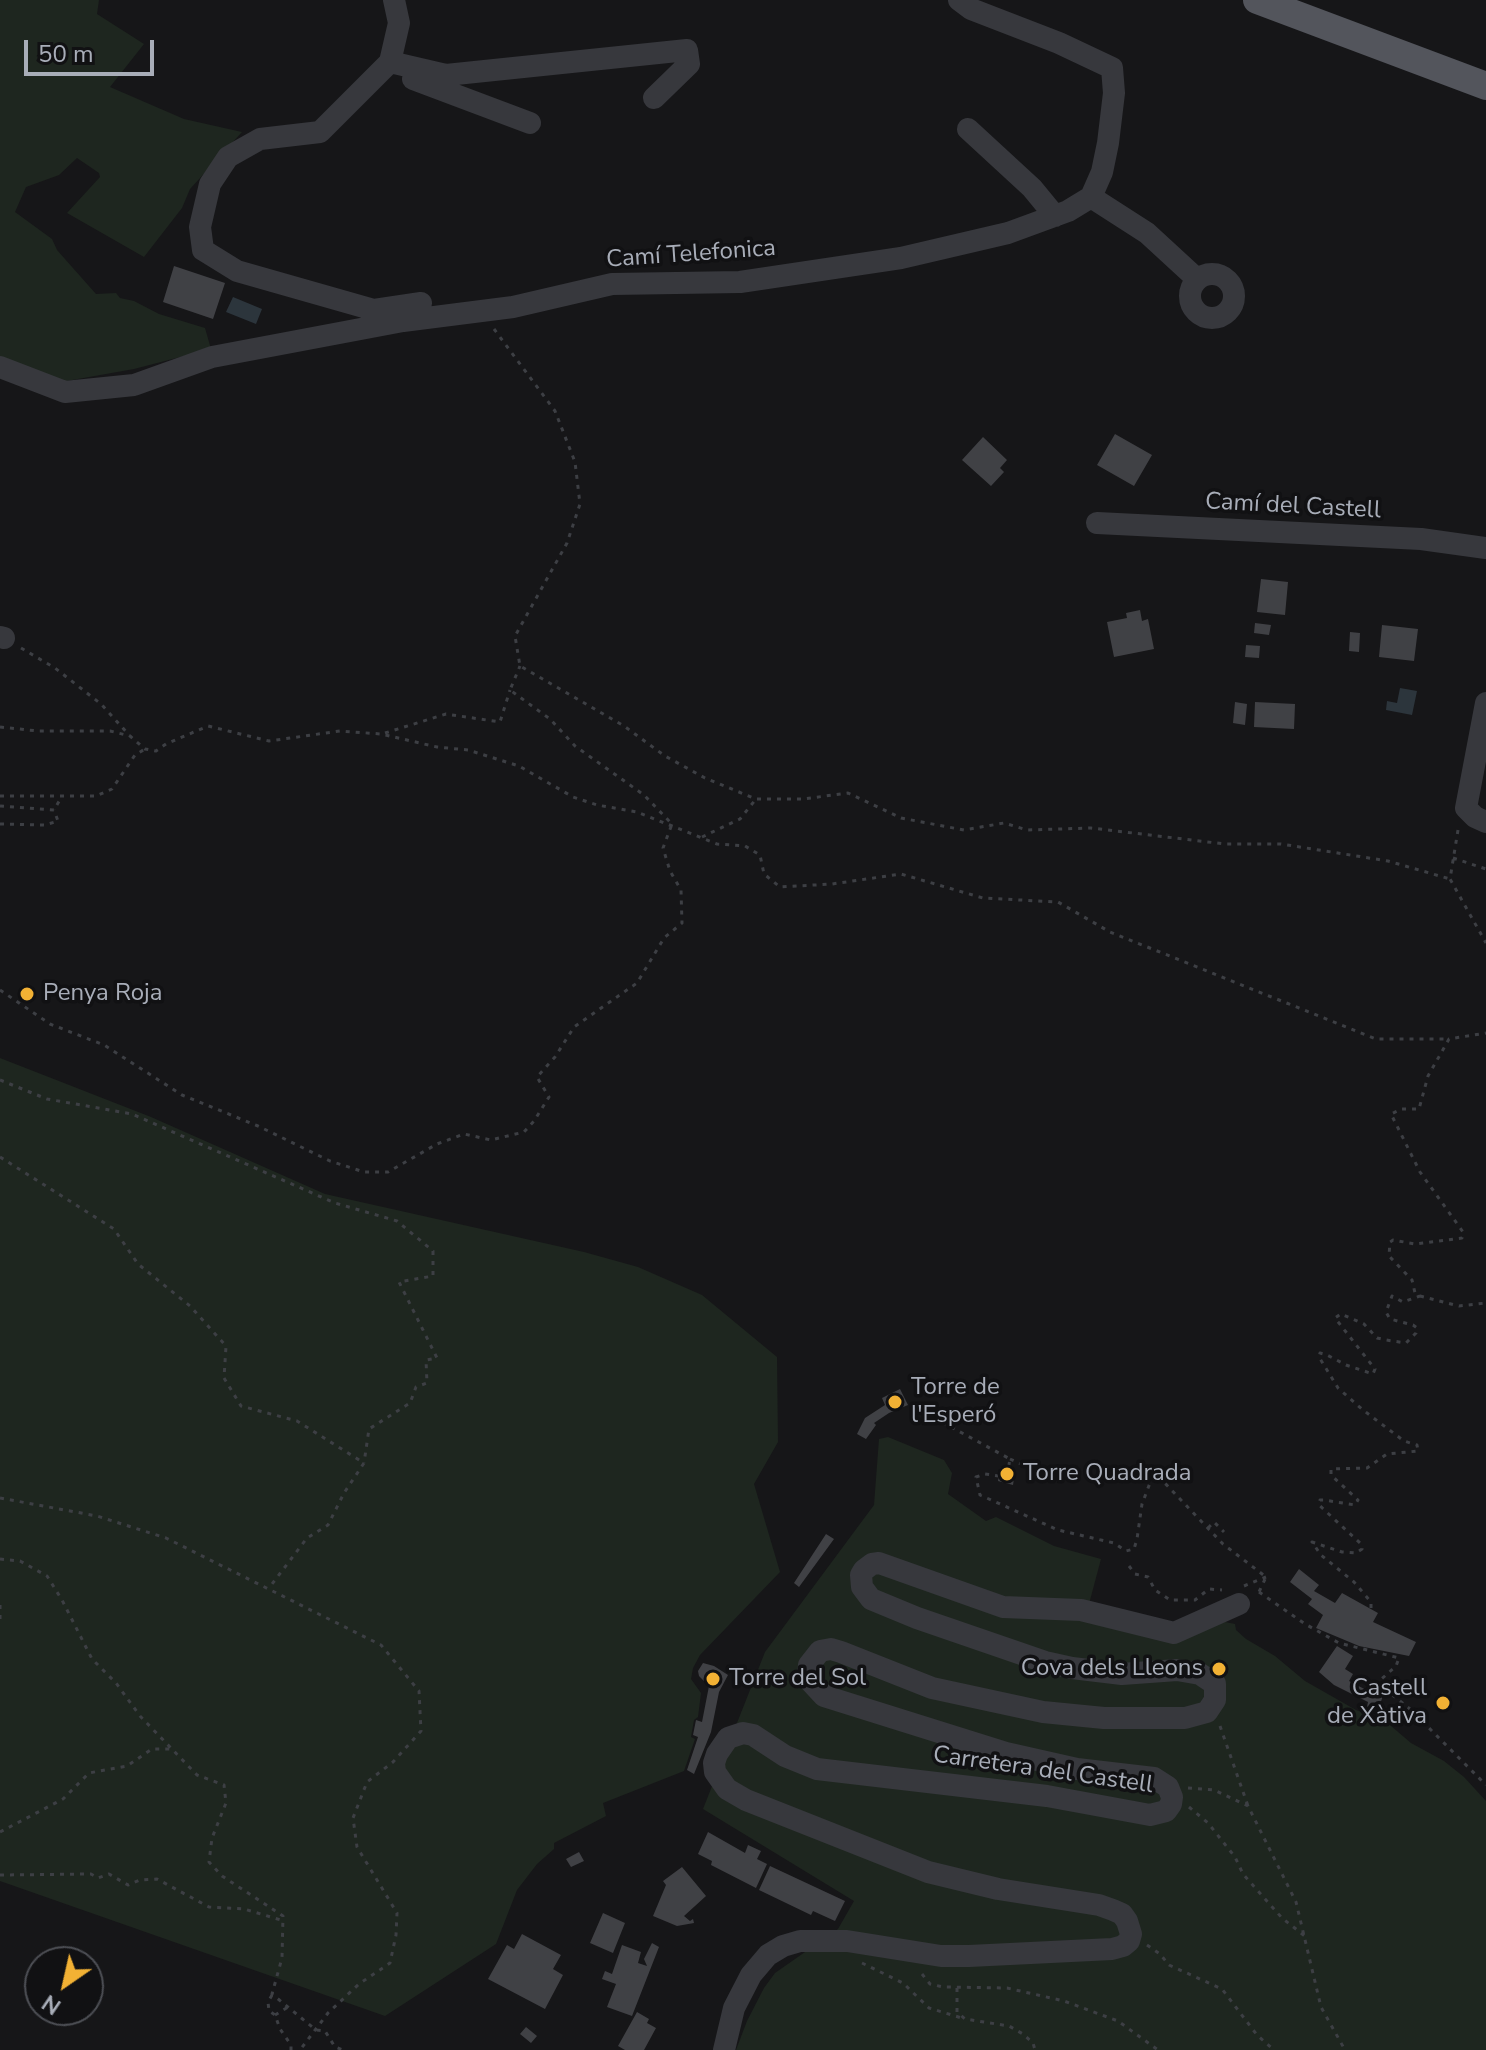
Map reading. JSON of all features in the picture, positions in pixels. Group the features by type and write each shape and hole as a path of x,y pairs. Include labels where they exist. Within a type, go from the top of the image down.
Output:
{"main road":[{"path":"1257,0 1486,86"}],"street":[{"path":"394,0 399,23 390,62 320,132 260,139 228,157 210,184 200,227 203,250 237,271 374,310 447,300 480,311"},
{"path":"959,0 971,9 1059,43 1112,68 1114,93 1108,143 1102,172 1091,197 1147,233 1197,279"},
{"path":"390,62 446,75 687,50 689,64 654,98"},
{"path":"390,62 406,77 530,123"},
{"path":"968,129 1032,188 1055,216"},
{"name":"Camí Telefonica","path":"0,367 65,392 134,385 212,357 403,321 513,307 612,284 740,282 901,258 1008,233 1055,216 1091,197"},
{"name":"Camí del Castell","path":"1097,523 1421,539 1486,548"},
{"path":"1486,703 1466,808 1486,822"},
{"path":"1212,1706 1215,1684 1200,1674 1177,1670 1122,1674 1090,1672 1045,1662 880,1604 865,1593 861,1575 872,1564 879,1563 1003,1607 1081,1610 1174,1633 1232,1595"},
{"name":"Carretera del Castell","path":"1131,1934 1131,1927 1122,1914 1099,1905 998,1889 928,1872 746,1800 722,1784 714,1763 723,1743 735,1734 743,1733 753,1735 800,1764 817,1769 1033,1794 1150,1815 1166,1811 1170,1792 1162,1781 1143,1775 1077,1769 1006,1753 835,1700 816,1689 811,1682 809,1665 820,1651 831,1649 932,1688 1043,1712 1104,1718 1168,1719 1199,1716 1212,1706"},
{"path":"724,2050 734,2008 741,1993 768,1955 800,1941 847,1941 914,1952 969,1956 1098,1951 1123,1946 1131,1934"}],"path":[{"path":"381,734 446,714 500,722 520,666 515,636 567,543 580,504 575,462 555,411 480,311"},
{"path":"2,638 55,668 101,704 145,749 156,751 208,726 269,741 340,731 381,734 481,754 519,766 573,797 637,812 717,844 745,846 760,855 764,874 780,887 832,884 901,874 983,898 1058,902 1110,932 1376,1039 1449,1039 1486,1033"},
{"path":"520,666 624,726 665,756 705,778 756,799 803,799 848,793 901,818 964,830 1004,823 1027,830 1091,828 1225,844 1281,844 1388,861 1450,879"},
{"path":"510,690 550,719 575,746 644,795 672,824"},
{"path":"0,727 38,731 110,731 130,736"},
{"path":"0,796 96,796 112,789 135,755 145,749"},
{"path":"0,824 45,825 58,821 54,810 62,796"},
{"path":"701,837 740,819 756,799"},
{"path":"0,806 54,810"},
{"path":"1466,808 1460,820 1450,879 1486,943"},
{"path":"0,990 50,1024 104,1045 182,1095 258,1126 330,1161 364,1172 388,1172 437,1144 464,1134 491,1140 524,1132 534,1121 549,1097 537,1077 555,1057 574,1027 637,983 664,938 682,923 681,890 670,871 663,848 672,824"},
{"path":"1453,858 1486,869"},
{"path":"1449,1039 1428,1076 1419,1109 1402,1109 1391,1114 1420,1172 1463,1232 1462,1238 1415,1244 1393,1240 1390,1242 1389,1256 1412,1280 1415,1293 1420,1296 1459,1306 1486,1303"},
{"path":"0,1080 47,1099 132,1114 335,1203 397,1221 433,1251 433,1276 399,1282 437,1358 426,1360 427,1383 416,1387 410,1403 369,1429 364,1463 328,1525 307,1538 269,1588"},
{"path":"0,1157 114,1229 138,1264 190,1306 226,1346 224,1378 241,1406 297,1421 364,1463"},
{"path":"1371,1608 1371,1602 1354,1582 1321,1555 1312,1542 1342,1552 1356,1553 1362,1549 1360,1543 1319,1505 1320,1500 1355,1505 1358,1500 1331,1475 1331,1469 1367,1468 1387,1454 1418,1451 1417,1445 1404,1441 1338,1388 1319,1357 1320,1353 1327,1355 1373,1374 1375,1369 1335,1318 1341,1314 1364,1324 1377,1338 1406,1343 1413,1338 1417,1328 1390,1319 1386,1311 1392,1296 1403,1302 1420,1296"},
{"path":"916,1408 1060,1482"},
{"path":"1008,1470 1010,1459"},
{"path":"999,1476 985,1474 976,1477 980,1495 1058,1530 1114,1543 1126,1551 1134,1549 1142,1504 1153,1475 1159,1477 1223,1544 1266,1577"},
{"path":"0,1498 97,1516 166,1538 381,1645 419,1691 421,1731 393,1762 367,1782 353,1818 357,1847 397,1913 390,1963 359,1984 328,2013 300,2050"},
{"path":"1208,1528 1214,1522 1224,1532"},
{"path":"0,1559 20,1561 47,1576 92,1659 116,1683 140,1716 197,1775 224,1785 226,1803 212,1838 209,1862 222,1876 283,1916 282,1958 268,2002 269,2011 275,2015 291,2050"},
{"path":"1129,1566 1135,1574 1148,1577 1155,1590 1170,1600 1195,1600 1209,1589 1232,1595 1259,1592 1339,1643 1399,1658 1396,1666 1377,1683 1410,1709 1486,1785"},
{"path":"1259,1592 1266,1577"},
{"path":"1232,1595 1266,1577"},
{"path":"0,1605 0,1622"},
{"path":"1212,1706 1248,1806 1296,1902 1321,2007 1345,2050"},
{"path":"0,1832 63,1799 89,1773 127,1766 152,1749 172,1748"},
{"path":"1170,1792 1214,1790 1248,1806"},
{"path":"1170,1792 1208,1823 1235,1857 1243,1874 1282,1918 1306,1937"},
{"path":"0,1875 91,1874 98,1878 109,1874 128,1885 140,1880 157,1879 209,1907 244,1909 284,1921"},
{"path":"1131,1934 1160,1954 1169,1965 1222,1989 1257,2035 1274,2050"},
{"path":"847,1941 862,1964 903,1983 929,2008 965,2019 1009,2026 1033,2043 1035,2050"},
{"path":"914,1952 923,1977 930,1984 957,1988 1007,1988 1064,2001 1118,2021 1158,2050"},
{"path":"957,1988 957,2012 965,2019"},
{"path":"272,1994 316,2030 325,2031 335,2047 343,2050"},
{"path":"275,2015 288,2007"}],"shaded area":[{"path":"0,0 99,0 97,14 144,44 110,87 184,119 242,132 190,189 182,208 144,257 67,213 100,177 99,173 77,158 59,175 26,187 15,212 52,239 57,250 96,294 116,293 120,298 134,301 159,314 205,328 211,349 134,369 61,382 0,359"},
{"path":"233,297 262,309 256,324 226,312"},
{"path":"1400,688 1417,691 1412,715 1386,710 1387,701 1397,703"},
{"path":"0,1058 151,1117 325,1194 638,1267 702,1295 777,1357 778,1442 754,1484 780,1572 700,1655 693,1668 691,1679 701,1693 691,1737 695,1739 684,1771 603,1803 606,1816 554,1843 554,1849 537,1864 517,1890 496,1944 385,2016 0,1881"},
{"path":"888,1437 944,1460 952,1473 948,1494 986,1521 996,1517 1054,1546 1101,1559 1085,1619 1147,1637 1225,1622 1235,1624 1236,1630 1246,1639 1275,1656 1305,1681 1356,1710 1384,1720 1411,1743 1444,1761 1464,1777 1486,1801 1486,2050 736,2050 747,2021 775,1973 838,1929 854,1901 703,1809 765,1652 874,1505 879,1439"}],"building":[{"path":"174,266 225,283 213,319 163,302"},
{"path":"1115,434 1152,455 1134,486 1097,465"},
{"path":"983,437 1007,460 1000,468 1004,472 991,486 962,460"},
{"path":"1261,579 1288,582 1285,615 1257,612"},
{"path":"1140,610 1142,621 1148,619 1154,649 1114,657 1107,622 1127,618 1126,613"},
{"path":"1255,623 1271,625 1269,635 1254,633"},
{"path":"1382,625 1418,629 1414,661 1379,657"},
{"path":"1350,632 1360,633 1359,652 1349,651"},
{"path":"1246,645 1260,646 1259,658 1245,657"},
{"path":"1235,702 1247,704 1245,725 1233,723"},
{"path":"1255,702 1295,704 1294,729 1254,727"},
{"path":"900,1389 908,1405 874,1423 876,1425 866,1439 857,1434 865,1418 885,1405 882,1398"},
{"name":"Torre Quadrada","path":"1000,1467 1015,1472 1013,1485 998,1481"},
{"path":"826,1534 834,1539 799,1587 794,1583"},
{"path":"1299,1569 1319,1585 1314,1591 1335,1603 1342,1593 1378,1613 1373,1622 1416,1642 1409,1656 1359,1646 1316,1628 1323,1615 1308,1604 1312,1599 1290,1582"},
{"path":"1337,1646 1353,1656 1345,1669 1353,1674 1349,1681 1383,1696 1377,1712 1367,1707 1368,1702 1334,1685 1319,1672"},
{"path":"703,1663 728,1675 719,1692 711,1732 694,1774 687,1770 698,1737 693,1735 696,1720 702,1722 709,1686 699,1676 698,1671"},
{"path":"708,1832 745,1853 748,1845 761,1851 757,1859 767,1864 756,1888 711,1865 712,1861 698,1854"},
{"path":"579,1852 584,1861 571,1867 566,1859"},
{"path":"770,1866 845,1901 835,1921 813,1911 811,1915 759,1890"},
{"path":"682,1867 706,1896 684,1916 690,1921 693,1919 694,1923 677,1926 653,1916 666,1885 663,1881"},
{"path":"603,1913 625,1923 613,1953 590,1943"},
{"path":"522,1934 561,1955 553,1969 563,1975 545,2009 488,1979 507,1945 514,1949"},
{"path":"652,1943 659,1947 632,2016 607,2007 616,1984 602,1979 605,1971 612,1974 622,1945 641,1952 638,1963 647,1966 644,1959"},
{"path":"637,2012 656,2028 644,2050 625,2050 618,2046"},
{"path":"526,2027 537,2036 531,2043 520,2034"}],"place":[{"name":"Penya Roja","path":"27,994"},
{"name":"Torre de l'Esperó","path":"895,1402"},
{"name":"Torre Quadrada","path":"1007,1474"},
{"name":"Cova dels Lleons","path":"1219,1669"},
{"name":"Torre del Sol","path":"713,1679"},
{"name":"Castell de Xàtiva","path":"1443,1703"}]}
